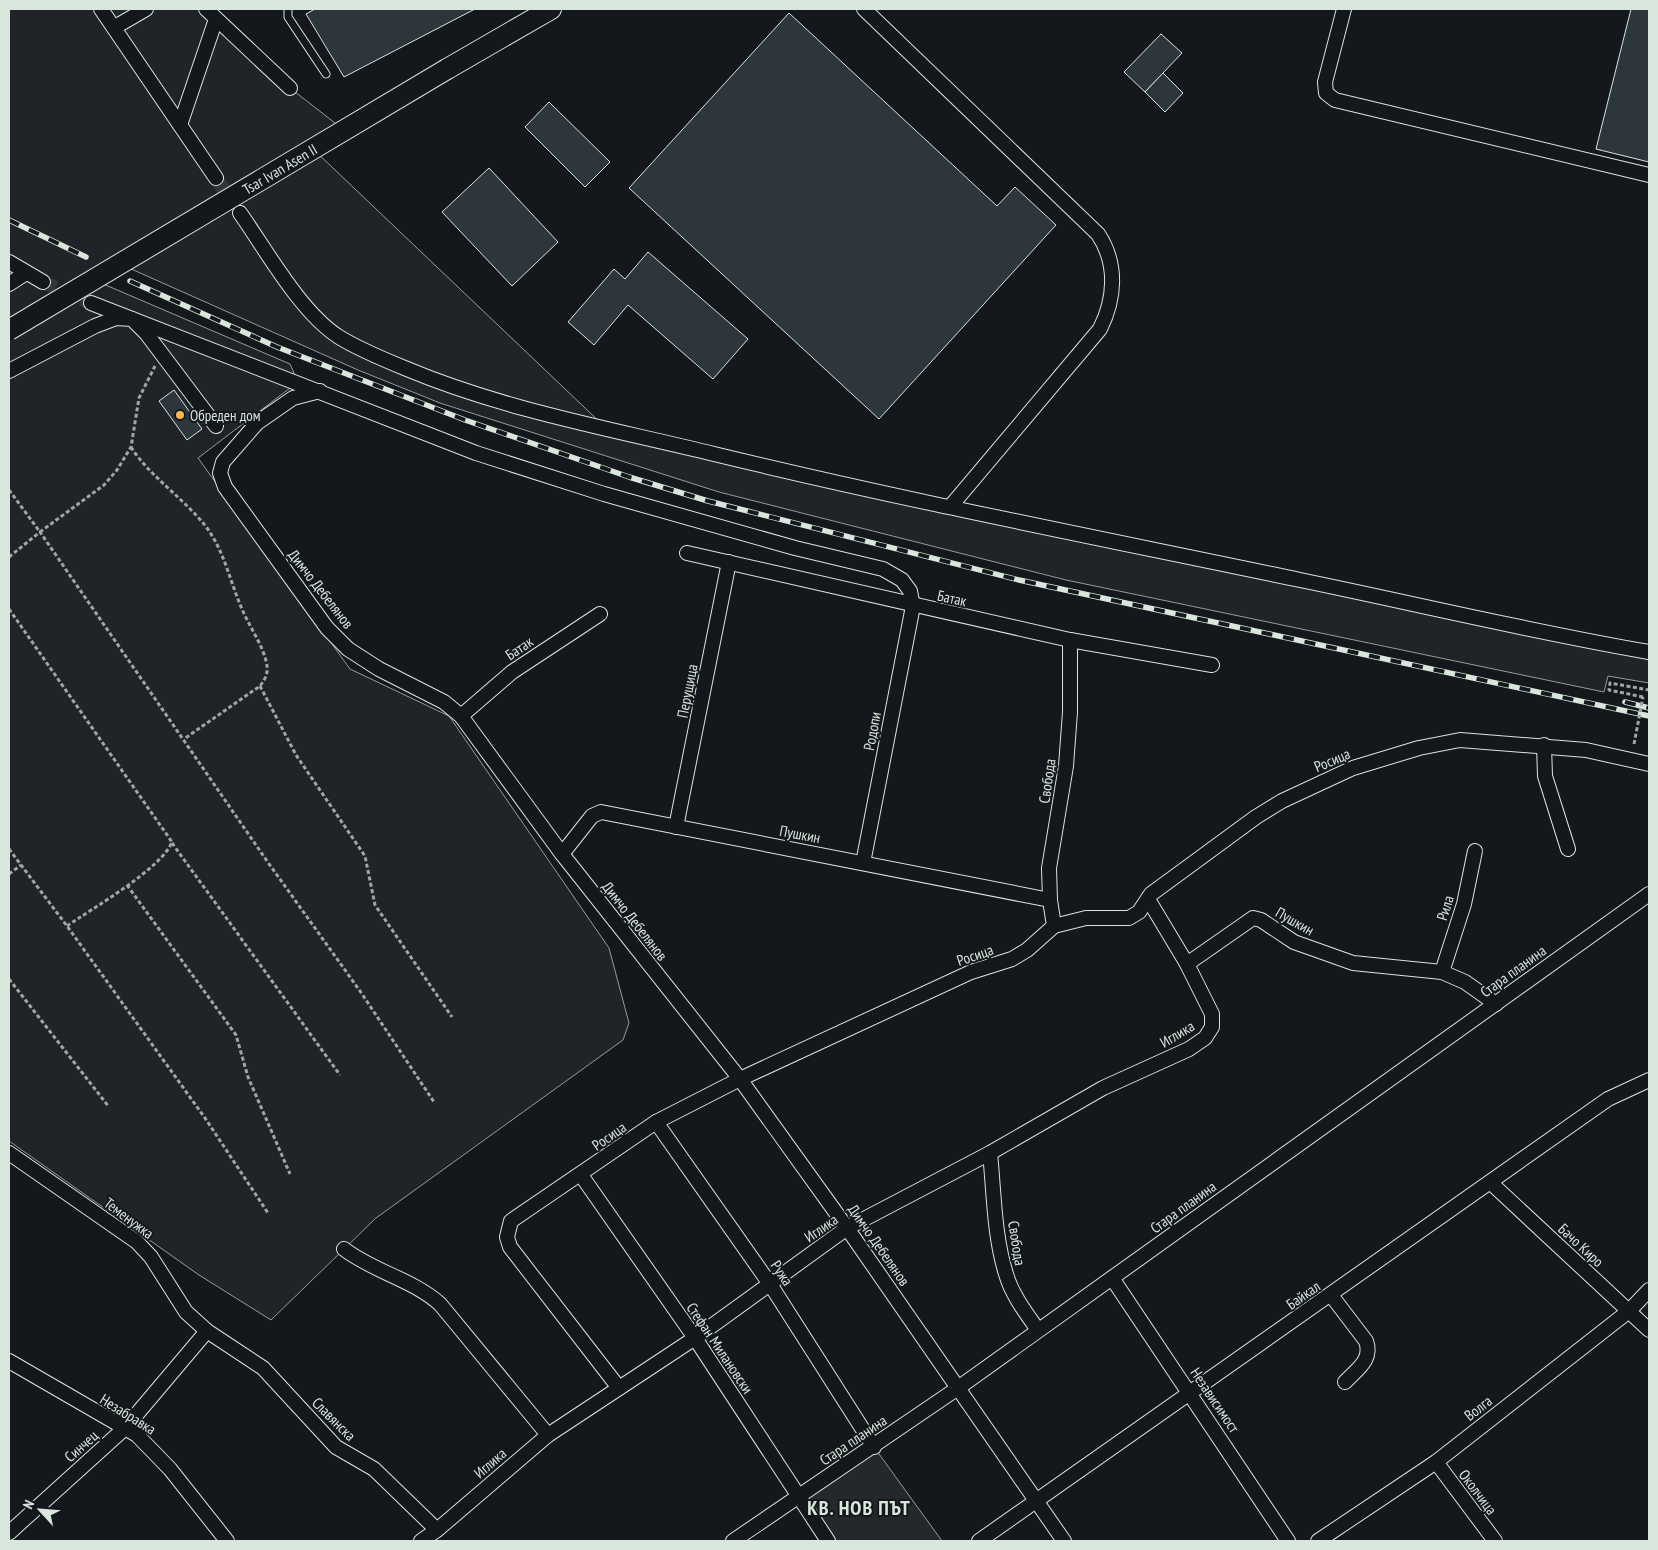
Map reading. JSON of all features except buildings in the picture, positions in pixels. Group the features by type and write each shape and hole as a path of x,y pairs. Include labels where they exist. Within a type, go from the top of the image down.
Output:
{"main road":[{"name":"Tsar Ivan Asen II","path":"9,330 551,9"}],"street":[{"path":"101,9 216,178"},
{"path":"115,27 146,9"},
{"path":"206,9 290,88"},
{"path":"864,9 1098,234 1105,245 1110,260 1112,286 1109,311 1100,329 950,507"},
{"path":"1344,9 1325,82 1326,93 1335,100 1649,175"},
{"path":"180,125 216,19"},
{"path":"240,213 318,320 338,336 382,359 432,380 514,405 829,482 1361,592 1570,638 1649,652"},
{"path":"9,262 43,282"},
{"path":"9,284 26,273"},
{"path":"91,303 476,453 604,494 795,548 884,568 902,580 910,591 913,606"},
{"path":"9,371 95,326 116,318 132,319 162,354 216,426"},
{"name":"Димчо Дебелянов","path":"320,391 293,398 257,423 223,462 220,473 225,488 327,628 348,649 379,669 444,702 461,716 562,854 740,1079 847,1228 1064,1541"},
{"name":"Батак","path":"687,553 913,606 1070,640 1212,665"},
{"name":"Перущица","path":"676,827 730,562"},
{"name":"Родопи","path":"863,863 913,606"},
{"name":"Батак","path":"461,716 512,672 600,614"},
{"name":"Свобода","path":"1054,926 1050,900 1049,868 1066,766 1070,712 1070,640"},
{"name":"Росица","path":"619,1388 510,1247 507,1237 511,1222 656,1122 740,1079 971,972 1012,959 1026,950 1054,926 1086,918 1129,918 1139,912 1151,894 1256,817 1282,801 1353,768 1441,742 1460,740 1586,750 1649,764"},
{"path":"1544,746 1545,776 1568,849"},
{"name":"Пушкин","path":"562,854 592,816 601,812 1050,900"},
{"name":"Рила","path":"1442,972 1464,904 1475,851"},
{"name":"Стара планина","path":"734,1541 958,1388 1649,894"},
{"path":"1148,899 1187,964"},
{"name":"Пушкин","path":"1187,964 1253,918 1260,920 1294,942 1353,963 1442,972 1465,982 1496,1004"},
{"name":"Иглика","path":"421,1541 437,1530 548,1434 695,1338 847,1228 990,1153 1103,1088 1189,1049 1205,1038 1212,1027 1212,1014 1187,964"},
{"name":"Байкал","path":"979,1541 1608,1099 1649,1080"},
{"name":"Ружа","path":"656,1122 770,1284 874,1446"},
{"name":"Теменужка","path":"9,1153 137,1242 151,1257 186,1312 207,1330"},
{"name":"Свобода","path":"990,1153 999,1240 1006,1274 1015,1296 1038,1330"},
{"name":"Стефан Милановски","path":"580,1175 695,1338 798,1498 828,1541"},
{"name":"Бачо Киро","path":"1491,1183 1649,1330"},
{"path":"344,1248 359,1260 380,1272 427,1292 440,1304 548,1434"},
{"name":"Независимост","path":"1112,1278 1191,1393 1288,1541"},
{"name":"Волга","path":"1318,1541 1436,1462 1628,1311 1649,1290"},
{"path":"1331,1295 1366,1341 1369,1350 1367,1359 1345,1382"},
{"name":"Синчец","path":"9,1533 125,1428 207,1330"},
{"name":"Славянска","path":"207,1330 262,1368 336,1447 374,1469 437,1530"},
{"name":"Незабравка","path":"9,1362 137,1435 157,1455 227,1541"},
{"name":"Околчица","path":"1436,1462 1495,1541"}],"lane":[{"path":"288,9 288,17 326,74"}],"path":[{"path":"9,557 104,485 117,470 131,447 139,398 162,354"},
{"path":"131,447 137,458 192,510 220,549 241,607 266,661 268,675 260,686 184,739"},
{"path":"9,490 360,991 434,1102"},
{"path":"9,609 172,842 340,1075"},
{"path":"1634,744 1643,697 1609,690 1610,683 1649,690"},
{"path":"260,686 296,755 365,856 375,906 452,1017"},
{"path":"67,926 127,885 162,858 172,842"},
{"path":"9,849 67,926 205,1118 268,1213"},
{"path":"9,874 21,865"},
{"path":"127,885 236,1036 248,1078 290,1174"},
{"path":"9,979 109,1107"}],"shaded area":[{"path":"9,9 206,9 290,88 344,130 313,149 605,427 1649,652 1649,683 1608,676 1604,692 1066,580 719,492 440,403 358,370 120,264 94,280 290,364 298,382 198,458 350,669 449,716 609,948 629,1023 623,1040 376,1218 271,1320 199,1275 9,1141"},
{"path":"874,1447 942,1541 828,1541 798,1498"}],"tunnel":[{"path":"216,178 240,213"},
{"path":"43,282 91,303"}],"railway":[{"path":"9,220 86,257"},
{"path":"130,281 277,347 465,420 629,477 708,501 1019,580 1649,716"},
{"path":"1625,702 1649,708"}],"place":[{"name":"Обреден дом","path":"180,415"}],"district":[{"name":"КВ. НОВ ПЪТ","path":"859,1508"}]}
